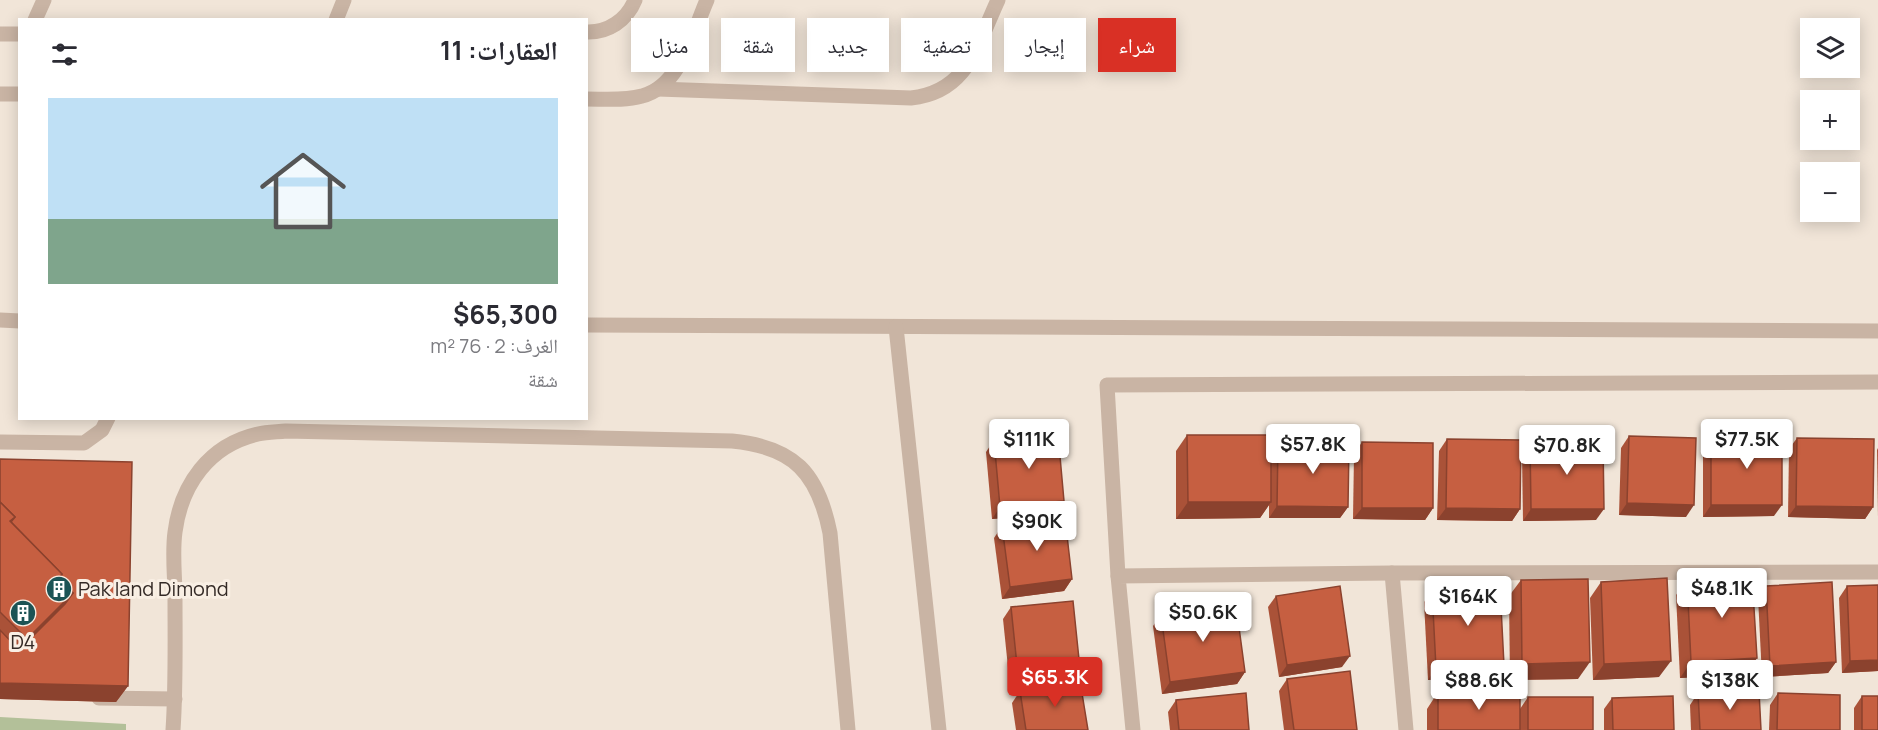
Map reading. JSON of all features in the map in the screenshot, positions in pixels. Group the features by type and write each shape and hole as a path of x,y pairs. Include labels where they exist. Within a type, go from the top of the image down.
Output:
{"street":[{"path":"36,18 44,0"},
{"path":"337,18 344,0"},
{"path":"588,32 604,30 615,24 625,17 635,0"},
{"path":"588,99 627,99 644,96 669,80 677,68 707,0"},
{"path":"658,89 900,98 926,96 953,83 963,72 998,0"},
{"path":"0,34 18,34"},
{"path":"0,94 18,94"},
{"path":"0,320 18,321"},
{"path":"588,325 1878,331"},
{"path":"896,327 939,730"},
{"path":"1133,730 1118,576 1107,385 1878,382"},
{"path":"0,442 84,443 102,430 107,420"},
{"path":"173,730 175,535 180,507 190,481 209,460 231,444 258,434 285,431 732,441 757,444 780,452 800,466 815,486 825,508 830,532 848,730"},
{"path":"1118,576 1878,572"},
{"path":"1392,573 1406,730"},
{"path":"82,697 175,699"}],"green space":[{"path":"0,717 126,724 126,730 0,730"}],"building":[{"path":"1058,434 1064,501 1000,507 994,440"},
{"path":"1187,435 1271,435 1271,502 1188,502"},
{"path":"1782,435 1782,505 1711,505 1711,436"},
{"path":"1629,436 1696,438 1694,505 1627,503"},
{"path":"1797,438 1874,439 1873,507 1796,506"},
{"path":"1447,439 1521,440 1520,509 1446,508"},
{"path":"1362,442 1433,443 1433,508 1362,508"},
{"path":"1603,442 1604,509 1531,509 1530,443"},
{"path":"1278,443 1349,443 1348,507 1277,506"},
{"name":"Pak land Dimond","path":"0,459 132,462 128,686 0,683 0,630 19,650 73,593 59,579 62,574 11,522 15,517 0,502"},
{"path":"0,502 15,517 10,521 62,574 59,578 73,593 27,639 0,612"},
{"path":"1065,518 1072,579 1010,587 1002,526"},
{"path":"1752,575 1757,658 1691,662 1687,579"},
{"path":"1667,578 1671,661 1604,664 1601,582"},
{"path":"1588,579 1590,662 1522,664 1521,580"},
{"path":"1832,582 1836,662 1770,666 1766,586"},
{"path":"1878,585 1878,660 1850,661 1847,586"},
{"path":"1340,586 1350,656 1287,665 1276,596"},
{"path":"1500,587 1504,665 1436,668 1432,590"},
{"path":"1073,601 1080,669 1018,675 1011,607"},
{"path":"1236,605 1245,672 1170,682 1161,615"},
{"path":"1350,671 1357,730 1294,730 1287,679"},
{"path":"1080,681 1088,730 1026,730 1020,691"},
{"path":"1520,684 1520,730 1438,730 1438,692 1515,692"},
{"path":"1759,691 1761,730 1700,730 1698,693"},
{"path":"1246,693 1249,730 1179,730 1176,700"},
{"path":"1778,693 1840,695 1840,730 1777,730"},
{"path":"1673,696 1674,730 1613,730 1612,698"},
{"path":"1862,696 1878,696 1878,730 1862,730"},
{"path":"1528,697 1593,697 1593,730 1528,730"}],"place":[{"name":"Pak land Dimond","path":"59,589"},
{"name":"D4","path":"23,613"}]}
